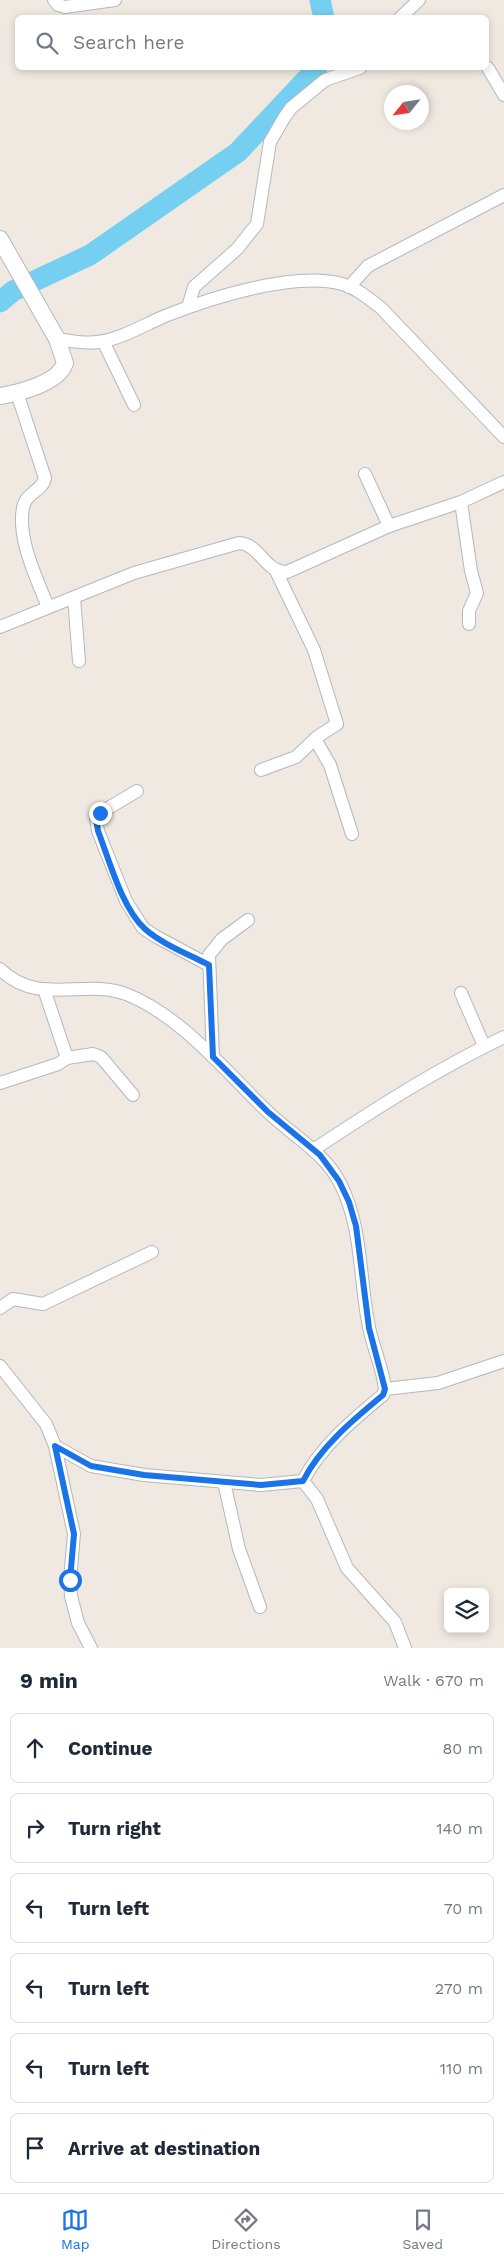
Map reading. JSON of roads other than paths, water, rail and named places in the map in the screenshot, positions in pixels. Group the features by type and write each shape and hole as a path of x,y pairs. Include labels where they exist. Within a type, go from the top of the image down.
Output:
{"main road":[{"path":"0,239 57,339 64,359 63,368 43,383 17,393 0,396"}],"street":[{"path":"54,0 58,5 66,7 115,0"},
{"path":"403,15 419,0"},
{"path":"188,307 194,287 237,249 257,224 270,142 291,108 325,80 354,70"},
{"path":"489,70 504,95"},
{"path":"349,287 368,266 504,195"},
{"path":"57,339 83,342 104,341 188,307 238,292 278,285 322,282 349,287 381,308 504,437"},
{"path":"104,341 134,405"},
{"path":"17,393 45,478 43,484 26,501 23,513 28,553 48,608"},
{"path":"364,474 389,526"},
{"path":"276,571 282,573 291,571 389,526 461,502 504,482"},
{"path":"461,502 471,571 477,593 469,612 469,624"},
{"path":"0,627 141,571 240,543 250,545 276,571 314,650 337,720 335,727 315,739 290,760 261,770"},
{"path":"74,598 79,661"},
{"path":"315,739 330,765 352,834"},
{"path":"137,791 109,807 96,818 98,831 122,892 143,928 209,965"},
{"path":"213,1057 209,955 213,947 248,920"},
{"path":"0,969 15,980 44,989 64,991 109,990 127,994 151,1007 191,1036 268,1112 328,1164 349,1202 356,1226 369,1328 385,1389 383,1395 340,1434 309,1470 303,1481"},
{"path":"44,989 67,1058"},
{"path":"461,993 484,1046"},
{"path":"313,1150 398,1094 504,1036"},
{"path":"0,1083 58,1064 67,1058 93,1054 101,1057 133,1095"},
{"path":"0,1308 14,1299 43,1304 152,1252"},
{"path":"385,1389 438,1383 504,1361"},
{"path":"0,1366 46,1424 55,1446 74,1534 70,1580 71,1596 78,1623 91,1648"},
{"path":"55,1446 91,1466 101,1469 174,1478 261,1485 303,1481"},
{"path":"303,1481 317,1499 347,1568 395,1622 405,1648"},
{"path":"224,1482 239,1549 260,1607"}],"waterway":[{"path":"320,0 323,15"},
{"path":"0,302 13,291 90,255 238,152 315,70"}]}
